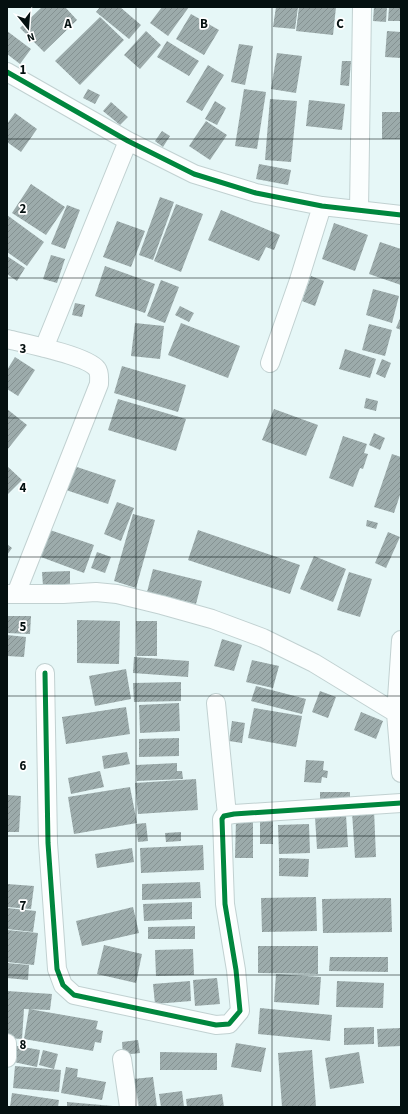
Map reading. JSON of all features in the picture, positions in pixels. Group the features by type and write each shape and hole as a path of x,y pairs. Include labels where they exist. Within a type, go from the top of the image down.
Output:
{"street":[{"path":"359,210 362,7"},
{"path":"7,72 128,141 194,174 256,193 322,206 401,215"},
{"path":"44,348 128,141"},
{"path":"270,363 299,280 322,206"},
{"path":"7,339 44,348 89,362 97,369 100,375 99,384 11,594 63,594 96,592 118,594 212,619 263,638 314,663 396,713"},
{"path":"401,640 396,713 401,773"},
{"path":"45,673 48,843 57,969 63,985 74,995 216,1025 229,1024 240,1011 236,970 225,904 222,818 227,815 401,803"},
{"path":"216,702 227,815"},
{"path":"7,1058 8,1044"},
{"path":"122,1059 129,1107"}],"building":[{"path":"42,7 65,7 77,20 44,52 20,28"},
{"path":"100,7 120,7 141,25 129,39 96,12"},
{"path":"162,7 189,7 168,36 150,23"},
{"path":"276,7 298,7 295,29 273,27"},
{"path":"299,7 336,7 333,35 296,31"},
{"path":"374,7 387,7 386,22 373,21"},
{"path":"389,7 401,7 401,21 388,21"},
{"path":"191,14 219,30 204,55 176,39"},
{"path":"100,17 124,40 80,85 55,61"},
{"path":"7,31 31,49 20,64 7,54"},
{"path":"146,31 161,45 140,69 124,55"},
{"path":"387,31 401,32 401,58 385,57"},
{"path":"167,41 199,61 189,76 157,57"},
{"path":"239,44 253,46 245,85 231,82"},
{"path":"277,53 302,56 296,93 271,89"},
{"path":"342,61 351,61 349,86 340,85"},
{"path":"208,65 224,75 202,111 186,102"},
{"path":"88,89 100,95 95,104 83,98"},
{"path":"244,89 266,92 257,149 235,146"},
{"path":"270,99 297,101 291,162 265,160"},
{"path":"309,100 345,104 342,130 306,126"},
{"path":"215,101 226,108 217,125 205,119"},
{"path":"111,102 128,117 120,125 103,111"},
{"path":"382,112 401,112 401,139 382,139"},
{"path":"15,113 37,129 21,152 7,142 7,124"},
{"path":"206,121 227,135 210,160 189,146"},
{"path":"162,131 170,136 163,147 155,141"},
{"path":"259,164 291,170 288,185 256,179"},
{"path":"31,184 65,207 46,235 12,213"},
{"path":"160,197 174,202 153,260 139,255"},
{"path":"176,204 203,214 181,272 154,261"},
{"path":"67,205 80,210 65,249 51,244"},
{"path":"221,210 280,235 274,250 266,247 259,261 208,240"},
{"path":"7,215 44,242 27,266 7,252"},
{"path":"117,221 145,231 131,267 103,257"},
{"path":"334,223 368,235 355,271 322,259"},
{"path":"380,242 401,249 401,285 369,274"},
{"path":"51,255 65,259 57,283 43,279"},
{"path":"7,256 25,268 17,281 7,274"},
{"path":"105,266 155,284 145,313 95,296"},
{"path":"311,276 324,281 315,306 302,301"},
{"path":"161,280 179,287 165,323 147,316"},
{"path":"373,289 399,296 392,323 366,315"},
{"path":"75,303 85,305 82,317 72,315"},
{"path":"180,306 194,313 189,322 175,315"},
{"path":"401,316 401,330 396,328"},
{"path":"135,323 164,326 160,359 131,356"},
{"path":"181,323 240,346 228,378 168,355"},
{"path":"369,324 392,330 385,356 362,350"},
{"path":"345,349 376,359 370,378 339,369"},
{"path":"15,357 35,370 18,396 7,389 7,370"},
{"path":"382,359 391,363 385,378 376,374"},
{"path":"122,366 186,385 178,412 114,393"},
{"path":"366,398 378,401 376,411 364,408"},
{"path":"118,399 186,419 176,451 108,430"},
{"path":"7,409 27,425 7,450"},
{"path":"274,409 318,425 306,456 262,440"},
{"path":"374,433 385,438 380,450 369,445"},
{"path":"343,436 367,444 364,453 368,454 363,469 360,468 353,487 329,478"},
{"path":"392,454 401,457 401,492 394,513 374,507"},
{"path":"7,466 22,480 7,495"},
{"path":"74,466 116,480 108,504 66,490"},
{"path":"117,502 134,508 121,541 104,534"},
{"path":"133,514 155,520 136,588 114,581"},
{"path":"367,520 378,523 376,529 366,526"},
{"path":"50,530 94,545 84,573 41,557"},
{"path":"198,530 300,565 290,594 188,560"},
{"path":"388,532 400,537 386,568 375,563"},
{"path":"7,544 12,548 7,555"},
{"path":"97,552 111,557 105,573 91,568"},
{"path":"314,556 346,569 333,602 300,589"},
{"path":"153,569 202,581 196,604 147,592"},
{"path":"70,571 70,585 43,586 42,572"},
{"path":"349,572 372,579 360,617 337,610"},
{"path":"7,616 31,616 30,634 7,633"},
{"path":"77,620 120,621 119,664 77,663"},
{"path":"136,621 157,621 157,656 137,656"},
{"path":"7,635 26,637 24,657 7,656"},
{"path":"222,639 242,645 234,671 214,666"},
{"path":"134,657 189,661 188,677 133,673"},
{"path":"252,660 279,666 273,688 246,682"},
{"path":"126,669 131,699 95,706 89,676"},
{"path":"181,682 181,701 134,702 133,683"},
{"path":"256,686 306,699 302,714 251,701"},
{"path":"320,691 336,697 328,718 312,712"},
{"path":"179,703 180,731 140,733 139,705"},
{"path":"126,707 130,734 66,744 62,717"},
{"path":"254,708 302,716 296,747 248,738"},
{"path":"361,712 383,721 376,739 354,730"},
{"path":"232,721 245,723 242,743 229,741"},
{"path":"179,738 179,756 139,757 139,739"},
{"path":"127,752 130,764 104,769 102,756"},
{"path":"306,760 324,761 323,770 328,771 327,778 322,777 321,783 304,782"},
{"path":"177,763 177,771 182,771 183,779 137,781 136,765"},
{"path":"100,771 104,787 71,794 68,778"},
{"path":"196,779 198,810 138,814 135,783"},
{"path":"130,787 137,823 74,834 68,797"},
{"path":"320,792 350,792 350,799 320,799"},
{"path":"7,795 21,796 19,832 7,832"},
{"path":"374,810 376,857 355,858 352,812"},
{"path":"346,815 348,847 317,849 315,817"},
{"path":"260,817 273,817 273,844 260,844"},
{"path":"236,819 253,819 253,858 235,858"},
{"path":"146,823 148,841 138,842 136,824"},
{"path":"309,824 310,853 279,854 278,825"},
{"path":"181,832 181,841 166,842 165,833"},
{"path":"203,845 204,870 141,873 140,848"},
{"path":"132,848 134,862 97,868 95,854"},
{"path":"279,858 309,859 308,877 279,876"},
{"path":"200,882 201,898 142,900 142,884"},
{"path":"7,884 34,886 31,909 7,907"},
{"path":"316,897 317,931 262,932 261,898"},
{"path":"391,898 392,932 323,933 322,899"},
{"path":"192,902 192,919 144,921 143,904"},
{"path":"133,907 139,933 82,946 76,921"},
{"path":"7,908 36,911 33,932 7,929"},
{"path":"195,926 195,939 148,939 148,927"},
{"path":"7,930 38,933 34,965 7,962"},
{"path":"104,945 142,954 136,983 97,974"},
{"path":"258,946 318,946 318,974 258,973"},
{"path":"193,949 194,975 156,976 155,950"},
{"path":"330,957 388,957 388,972 329,971"},
{"path":"7,963 29,965 28,980 7,978"},
{"path":"276,974 321,977 319,1005 274,1002"},
{"path":"217,978 220,1004 195,1006 193,980"},
{"path":"190,981 191,1001 155,1004 153,984"},
{"path":"337,981 384,983 383,1008 336,1007"},
{"path":"7,991 52,994 50,1010 24,1009 22,1039 7,1038"},
{"path":"260,1008 332,1015 330,1041 258,1034"},
{"path":"29,1009 98,1021 96,1029 103,1031 101,1043 95,1042 93,1051 24,1039"},
{"path":"374,1027 374,1044 344,1045 344,1028"},
{"path":"401,1028 401,1046 378,1047 377,1029"},
{"path":"138,1040 140,1053 123,1055 122,1042"},
{"path":"236,1043 266,1048 261,1072 231,1067"},
{"path":"12,1045 40,1050 37,1067 9,1061"},
{"path":"43,1050 58,1054 54,1069 39,1065"},
{"path":"312,1050 316,1107 282,1107 278,1053"},
{"path":"160,1052 217,1053 217,1070 160,1070"},
{"path":"359,1052 364,1083 330,1089 325,1058"},
{"path":"15,1066 61,1070 59,1092 13,1088"},
{"path":"66,1067 78,1069 77,1077 106,1082 102,1100 61,1093"},
{"path":"153,1077 157,1107 136,1107 133,1079"},
{"path":"182,1091 184,1107 161,1107 159,1094"},
{"path":"12,1093 59,1100 58,1107 10,1107"},
{"path":"222,1094 224,1107 187,1107 186,1099"},
{"path":"67,1102 113,1106 113,1107 67,1107"}],"cycle path":[{"path":"7,72 128,141 194,174 256,193 322,206 401,215"},
{"path":"45,673 48,843 57,969 63,985 74,995 216,1025 229,1024 240,1011 236,970 225,904 222,819 224,816 234,814 401,803"}]}
